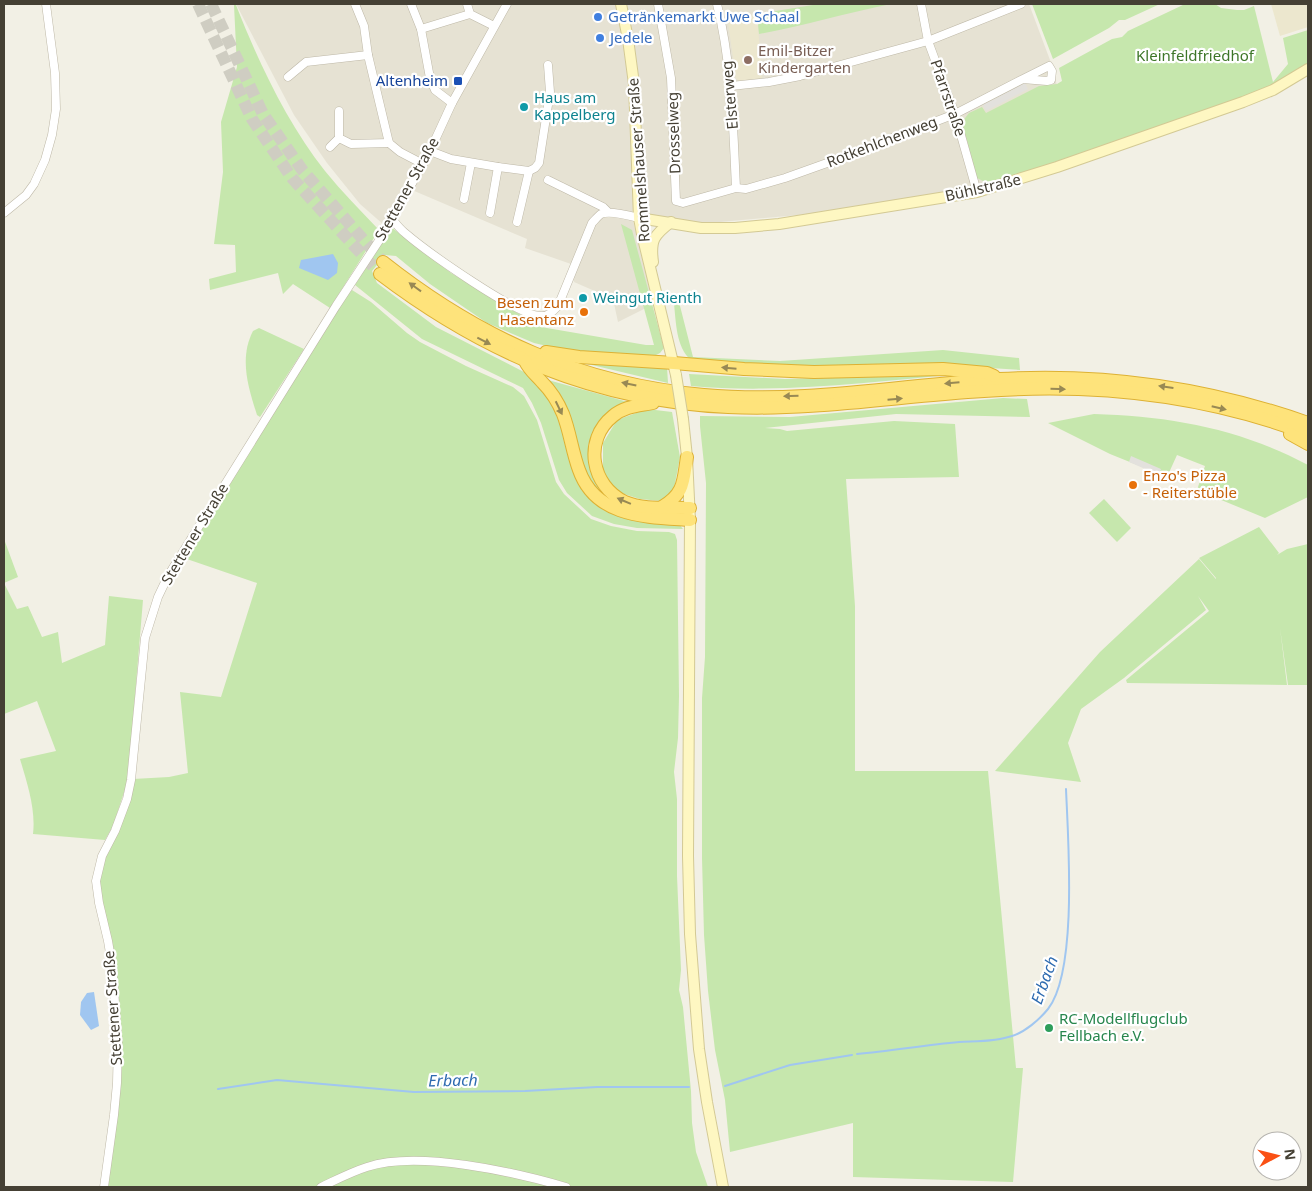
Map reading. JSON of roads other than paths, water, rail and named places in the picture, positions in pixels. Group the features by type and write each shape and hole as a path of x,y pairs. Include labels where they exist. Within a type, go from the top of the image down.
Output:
{"highway":[{"path":"382,268 412,298 472,336 529,357 595,386 663,400 711,406 780,407 839,404 984,391 1069,389 1120,392 1170,398 1213,406 1308,434"},
{"path":"529,357 547,352 675,369 814,372 943,369 987,373 1001,379"},
{"path":"529,357 624,382 672,392 724,396 810,396 1001,379 1081,378 1165,387 1240,402 1308,423"},
{"path":"529,357 529,370 553,396 562,413 579,470 586,484 596,497 612,507 627,513 690,514"},
{"path":"663,400 628,407 614,415 600,432 594,452 595,464 599,478 605,488 626,503 645,507 662,507 690,514"},
{"path":"1268,421 1308,444"},
{"path":"662,507 678,496 687,457"}],"main road":[{"name":"Rommelshauser Straße","path":"621,4 628,39 635,98 640,218 645,252 675,369 687,457 690,514 688,856 690,934 699,1049 707,1102 724,1187"},
{"name":"Bühlstraße","path":"640,218 701,228 779,224 977,192 1057,168 1243,102 1273,90 1308,69"},
{"path":"658,300 652,253 653,240 671,222"}],"street":[{"path":"4,213 26,195 34,184 45,160 52,135 56,109 55,73 46,4"},
{"path":"355,4 364,26 368,55 389,143 400,152 423,164"},
{"path":"411,4 421,29 430,78 435,90 452,103"},
{"path":"467,4 470,14"},
{"name":"Stettener Straße","path":"104,1187 115,1107 118,1041 112,959 96,881 102,856 124,808 131,780 145,638 158,597 168,576 392,219 430,151 452,103 507,4"},
{"name":"Drosselweg","path":"658,4 672,78 676,201 683,202 736,188"},
{"name":"Elsterweg","path":"717,4 722,22 731,86 736,188"},
{"name":"Pfarrstraße","path":"921,4 928,41 955,114 977,192"},
{"path":"731,86 800,76 928,41 1021,4"},
{"path":"421,29 470,14 494,26"},
{"path":"288,77 306,62 368,55"},
{"path":"430,151 451,159 471,163 529,171 535,168 538,163 550,92 548,65"},
{"name":"Rotkehlchenweg","path":"736,188 746,189 785,178 955,114 1023,79 1051,65 1051,80 1023,79"},
{"path":"339,111 340,138"},
{"path":"340,138 351,144 389,143"},
{"path":"330,147 340,138"},
{"path":"464,199 471,163"},
{"path":"490,213 498,167"},
{"path":"517,222 529,171"},
{"path":"548,180 603,207 608,212"},
{"path":"392,219 403,232 464,276 504,302 541,317 550,314 558,306 592,223 602,214 608,212 640,218"},
{"path":"322,1187 368,1167 390,1162 427,1161 531,1177 566,1187"}],"water":[{"path":"333,254 338,263 337,273 328,280 299,268 301,260"},
{"path":"94,992 99,1026 91,1030 80,1015 81,1002 87,993"}],"waterway":[{"name":"Erbach","path":"857,1054 1006,1038 1027,1029 1048,1009 1057,991 1064,965 1067,936 1069,870 1066,789"},
{"name":"Erbach","path":"725,1086 790,1065 852,1055"},
{"name":"Erbach","path":"218,1089 277,1080 414,1092 525,1091 597,1087 689,1087"}],"tunnel":[{"path":"198,4 252,119 292,178 380,274"},
{"path":"211,4 263,114 303,171 383,262"}],"place":[{"name":"Getränkemarkt Uwe Schaal","path":"598,17"},
{"name":"Jedele","path":"600,38"},
{"name":"Emil-Bitzer Kindergarten","path":"748,60"},
{"name":"Altenheim","path":"458,81"},
{"name":"Haus am Kappelberg","path":"524,107"},
{"name":"Weingut Rienth","path":"583,298"},
{"name":"Besen zum Hasentanz","path":"584,312"},
{"name":"Enzo's Pizza - Reiterstüble","path":"1133,485"},
{"name":"RC-Modellflugclub Fellbach e.V.","path":"1049,1028"}],"park label":[{"name":"Kleinfeldfriedhof","path":"1195,56"}]}
